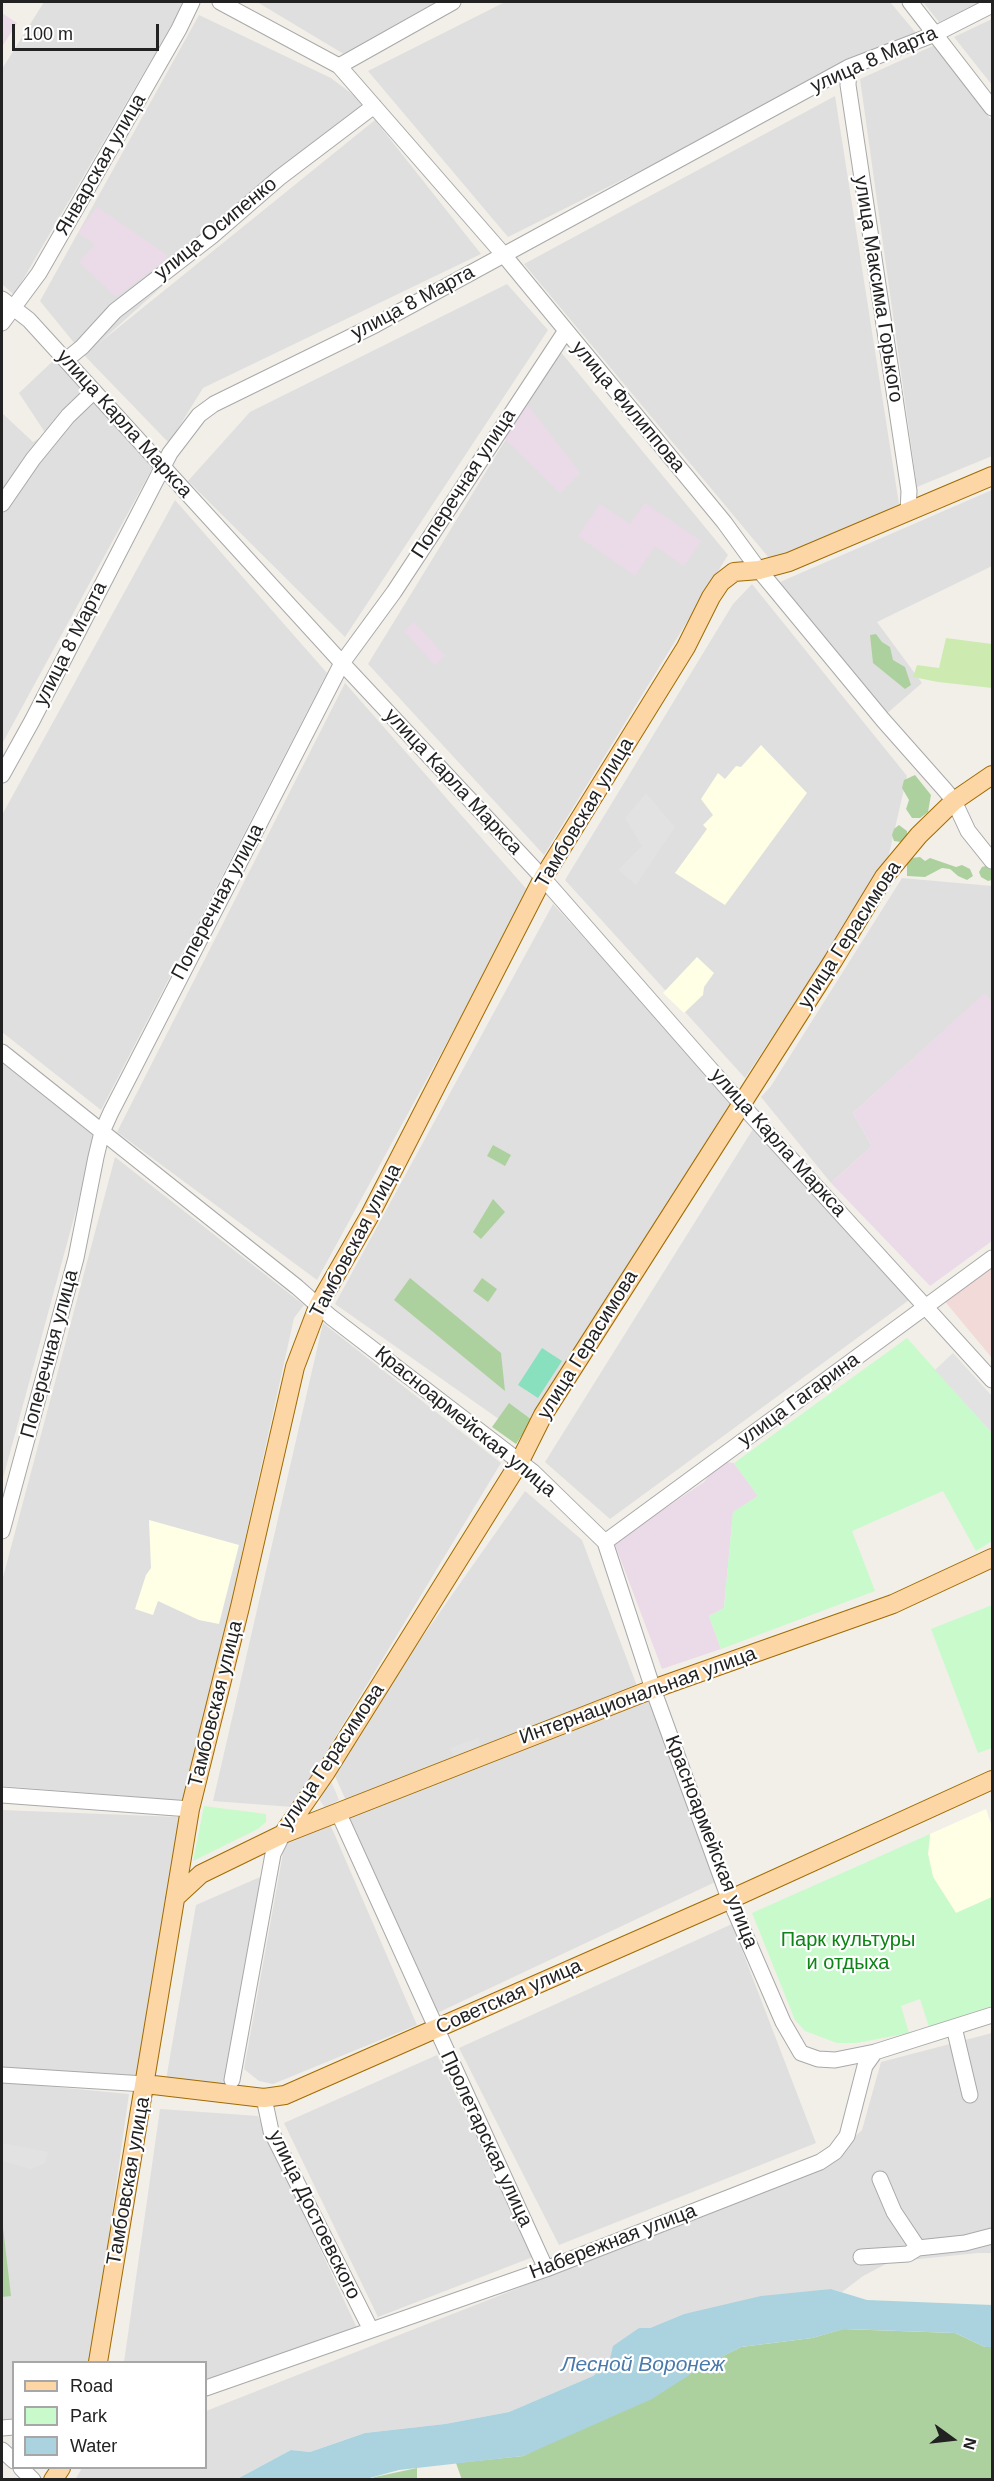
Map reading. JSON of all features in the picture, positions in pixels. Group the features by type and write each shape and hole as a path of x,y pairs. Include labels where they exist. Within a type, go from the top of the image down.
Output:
{"main road":[{"name":"Тамбовская улица","path":"98,2361 190,1809 240,1607 295,1367 319,1304 376,1205 543,878 686,647 721,582 734,572 759,570 789,562 993,476"},
{"name":"улица Герасимова","path":"175,1898 201,1874 283,1834 332,1762 519,1462 543,1416 834,961 884,877 919,835 954,801 993,775"},
{"name":"Интернациональная улица","path":"283,1834 653,1689 893,1604 993,1558"},
{"name":"Советская улица","path":"146,2084 264,2098 285,2095 730,1899 993,1780"}],"street":[{"name":"Январская улица","path":"2,323 7,303 39,273 192,2"},
{"name":"улица Филиппова","path":"220,2 339,66 503,254 724,522 759,570 883,720 954,801 968,831 993,861"},
{"path":"339,66 453,2"},
{"path":"910,2 993,108"},
{"name":"улица 8 Марта","path":"2,775 170,453 199,415 214,404 375,325 849,67 935,34 993,5"},
{"name":"улица Максима Горького","path":"849,67 848,85 909,491 908,512"},
{"name":"улица Осипенко","path":"66,360 82,347 115,310 212,236 279,178 374,106"},
{"name":"улица Карла Маркса","path":"7,303 29,320 342,663 543,878 741,1104 991,1376"},
{"name":"Поперечная улица","path":"2,1530 76,1258 102,1131 342,663 394,592 565,332"},
{"path":"2,504 10,489 61,425 94,391"},
{"name":"Красноармейская улица","path":"2,1052 319,1304 331,1317 533,1472 605,1542 653,1689 730,1899 783,2022 801,2053 818,2059 835,2060 875,2052"},
{"name":"улица Гагарина","path":"605,1542 993,1258"},
{"path":"2,1795 190,1809"},
{"name":"Пролетарская улица","path":"338,1812 546,2268"},
{"path":"232,2080 273,1854 283,1834"},
{"path":"875,2052 993,2015"},
{"path":"954,2027 970,2095"},
{"name":"Набережная улица","path":"207,2388 546,2268 820,2162 835,2152 847,2136 864,2066 875,2052"},
{"name":"Советская улица","path":"2,2074 146,2084"},
{"name":"улица Достоевского","path":"264,2098 271,2131 371,2330"},
{"path":"880,2179 894,2212 918,2247"},
{"path":"861,2257 908,2254 918,2247 965,2243 993,2236"},
{"path":"22,2469 33,2480"}],"shaded area":[{"path":"44,2 185,2 14,295 2,284 2,69"},
{"path":"257,2 449,2 347,56"},
{"path":"505,2 890,2 916,33 508,237 368,71"},
{"path":"923,2 980,2 939,22"},
{"path":"2,13 17,23 2,47"},
{"path":"199,15 331,78 365,104 98,344 375,120 481,254 203,388 169,443 84,355 40,301"},
{"path":"992,19 992,85 954,37"},
{"path":"935,45 992,121 992,456 917,487 860,79"},
{"path":"835,96 899,504 774,564 524,264"},
{"path":"97,207 167,255 164,261 116,297 79,262 95,244 78,233"},
{"path":"507,284 548,330 345,637 188,481 250,412"},
{"path":"560,351 728,555 544,855 368,664"},
{"path":"54,360 153,467 2,744 2,413 33,442 46,434 19,393"},
{"path":"526,403 580,473 560,493 503,437"},
{"path":"992,490 992,566 877,622 922,683 884,716 780,582"},
{"path":"175,500 327,673 101,1110 2,1032 2,815"},
{"path":"645,503 701,541 684,566 655,546 635,576 578,536 600,504 630,524"},
{"path":"752,584 907,776 887,863 745,1078 565,880 733,604"},
{"path":"414,622 445,656 435,665 404,631"},
{"path":"345,683 529,892 317,1280 117,1132"},
{"path":"761,745 807,793 725,905 675,873 707,829 703,825 713,815 701,799 718,773 725,779 736,766 741,767"},
{"path":"646,793 675,827 636,885 618,870 642,846 625,818"},
{"path":"902,878 992,886 992,1003 985,994 853,1113 872,1146 831,1183 761,1097 771,1086"},
{"path":"553,904 732,1100 523,1436 335,1304"},
{"path":"697,957 714,973 704,987 703,995 684,1013 663,993"},
{"path":"985,993 992,1003 992,1241 930,1286 831,1183 872,1146 853,1113"},
{"path":"2,1062 100,1137 87,1170 2,1482"},
{"path":"753,1129 909,1300 610,1519 545,1462"},
{"path":"115,1157 304,1305 294,1318 187,1801 2,1786 2,1581"},
{"path":"992,1262 992,1358 942,1298"},
{"path":"323,1323 501,1463 293,1807 213,1801"},
{"path":"953,1353 992,1396 992,1433 935,1370"},
{"path":"725,1462 734,1463 758,1496 733,1513 724,1608 709,1616 721,1649 662,1669 614,1542 704,1482 712,1471"},
{"path":"525,1491 582,1540 637,1686 347,1803 331,1767"},
{"path":"149,1520 239,1545 219,1624 199,1620 158,1601 153,1615 135,1609 146,1575 151,1568"},
{"path":"659,1692 726,1877 435,2014 348,1814"},
{"path":"478,1738 483,1753 456,1763 450,1748"},
{"path":"329,1776 339,1800 325,1808 319,1799"},
{"path":"986,1809 992,1827 992,1897 956,1913 933,1877 928,1854 930,1834"},
{"path":"2,1810 179,1817 137,2079 2,2069"},
{"path":"330,1824 417,2025 273,2084 259,2081 244,2069 285,1842"},
{"path":"267,1874 226,2089 166,2080 196,1905"},
{"path":"732,1924 816,2143 559,2245 459,2048"},
{"path":"992,2033 992,2253 890,2262 863,2276 842,2292 831,2289 684,2314 650,2328 639,2328 609,2363 593,2376 509,2412 445,2424 365,2433 310,2452 291,2450 237,2479 75,2480 81,2469 207,2469 207,2411 821,2169 862,2130 881,2062"},
{"path":"437,2055 533,2257 378,2317 284,2123"},
{"path":"2,2082 129,2094 91,2361 12,2361 12,2425 2,2426"},
{"path":"160,2109 258,2116 357,2328 207,2382 207,2361 124,2361"},
{"path":"2,2143 48,2152 45,2163 31,2169 2,2161"}],"green space":[{"path":"876,634 890,647 893,660 905,667 911,685 905,689 873,663 870,635"},
{"path":"946,638 992,644 992,688 913,677 917,665 939,668"},
{"path":"915,775 931,795 928,812 920,818 912,818 906,809 909,800 902,788 904,780"},
{"path":"899,825 907,831 907,837 901,842 894,841 892,835 894,829"},
{"path":"920,857 925,861 930,858 956,867 962,865 970,869 973,876 967,880 950,869 942,868 925,877 907,876 907,863 912,858"},
{"path":"989,865 992,869 992,880 988,881 981,877 979,872 982,867"},
{"path":"493,1145 511,1155 505,1166 487,1156"},
{"path":"493,1199 505,1212 481,1239 473,1232"},
{"path":"410,1278 501,1353 505,1391 394,1300"},
{"path":"482,1278 497,1289 488,1302 473,1291"},
{"path":"907,1338 992,1433 992,1541 976,1551 943,1491 852,1531 875,1591 721,1649 709,1616 724,1608 733,1512 758,1496 734,1463"},
{"path":"542,1348 562,1361 538,1398 518,1385"},
{"path":"509,1403 532,1420 516,1444 492,1427"},
{"path":"992,1605 992,1748 978,1753 931,1629"},
{"path":"204,1806 266,1814 266,1822 258,1829 193,1861"},
{"name":"Парк культуры и отдыха","path":"930,1834 928,1854 933,1877 956,1913 992,1897 992,2006 929,2027 920,1999 901,2006 909,2033 856,2043 837,2043 805,2031 795,2020 752,1913"},
{"path":"2,2219 11,2296 2,2297"},
{"path":"843,2329 955,2333 985,2347 992,2347 992,2479 462,2480 456,2463 523,2456 741,2347 812,2338"},
{"path":"417,2468 417,2479 366,2480 375,2477"}],"water":[{"name":"Лесной Воронеж","path":"831,2289 867,2300 992,2305 992,2347 985,2347 955,2333 844,2329 812,2338 741,2347 700,2368 652,2399 523,2456 399,2470 366,2479 237,2479 291,2450 310,2452 365,2433 445,2424 509,2412 593,2376 609,2363 613,2346 639,2328 650,2328 684,2314 761,2296"}]}
